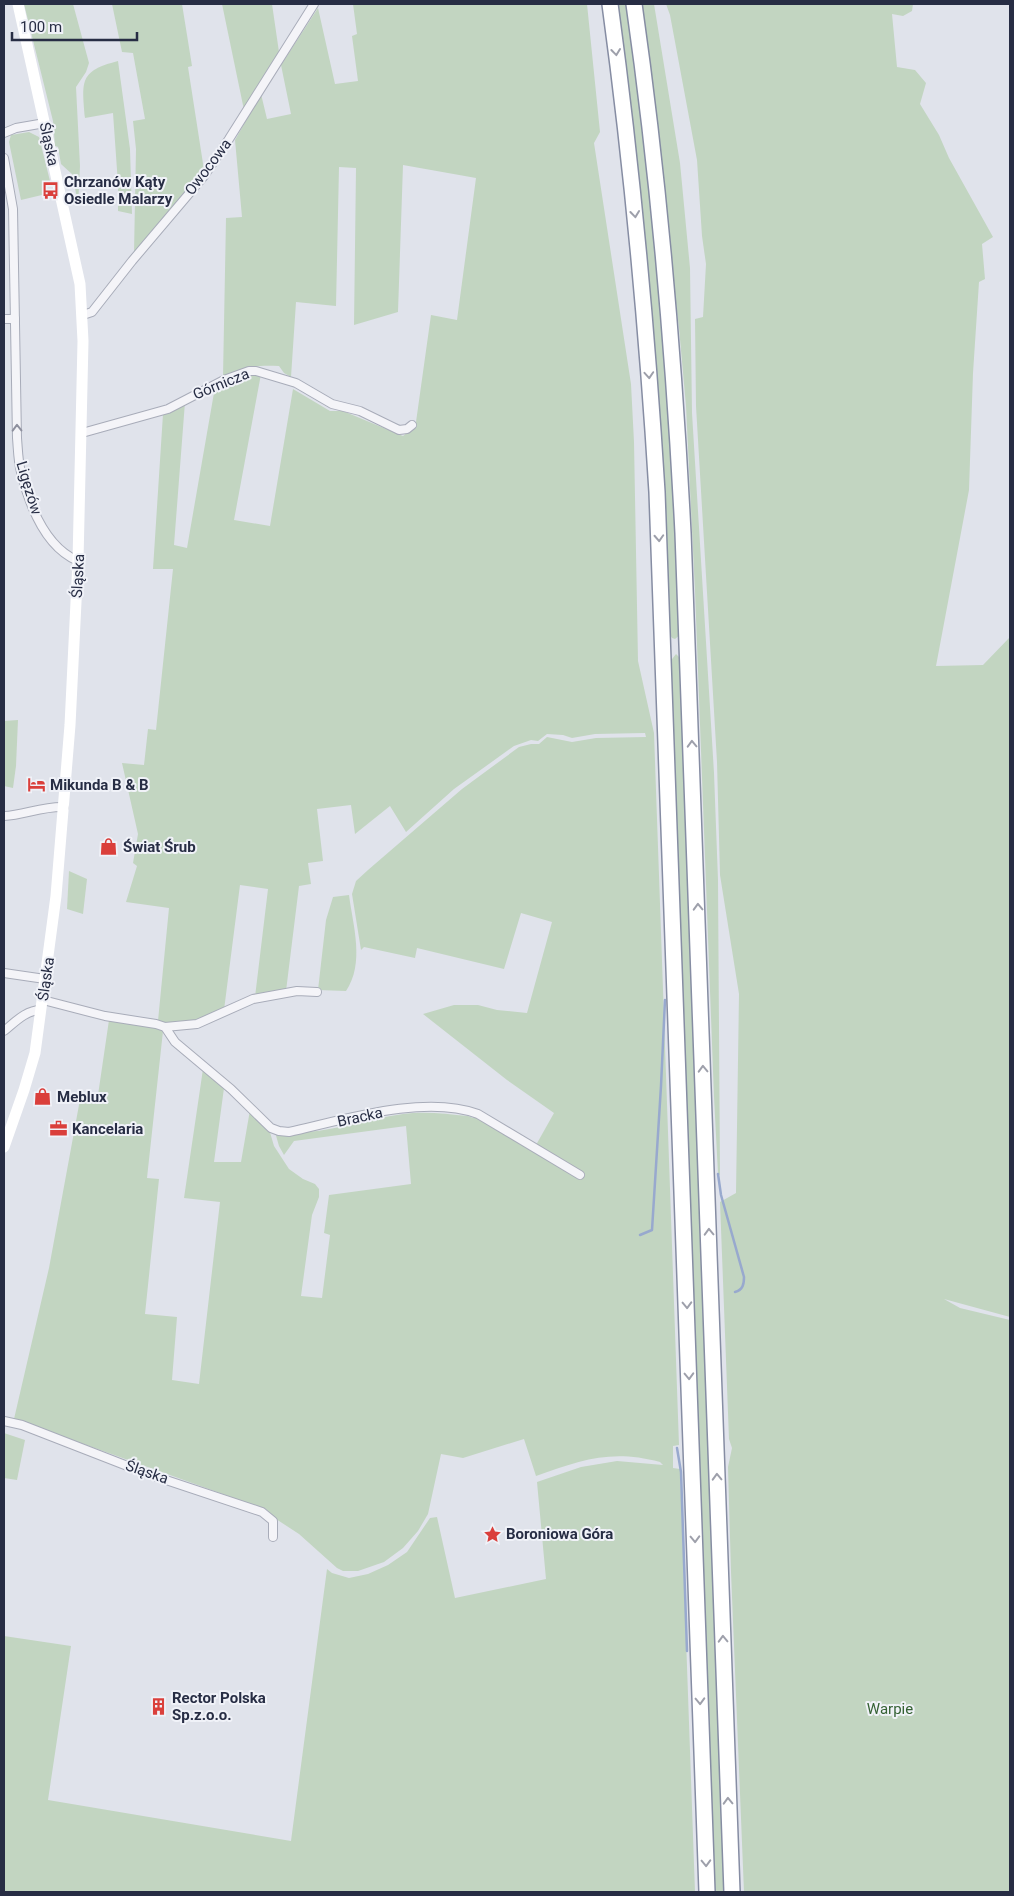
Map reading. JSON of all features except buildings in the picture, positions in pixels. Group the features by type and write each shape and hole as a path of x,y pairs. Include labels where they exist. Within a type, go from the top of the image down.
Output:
{"highway":[{"path":"610,4 627,136 643,299 656,483 707,1892"},
{"path":"634,4 659,210 680,467 695,828 732,1892"}],"main road":[{"name":"Śląska","path":"4,1147 31,1068 54,922 64,807 78,561 82,433 82,315 76,265 18,4"}],"street":[{"name":"Owocowa","path":"82,315 92,312 132,261 204,176 314,4"},
{"path":"4,133 16,128 45,123"},
{"name":"Ligęzów","path":"4,158 12,209 17,438 21,471 38,520 52,541 78,561"},
{"path":"4,319 15,319"},
{"name":"Górnicza","path":"82,433 168,409 224,380 249,371 256,371 296,383 332,404 360,411 399,430 407,429 412,424"},
{"path":"4,816 23,814 47,808 64,807"},
{"path":"4,973 45,979"},
{"path":"4,1031 19,1018 42,1005 156,1024 165,1028 196,1024 252,999 297,991 317,992"},
{"name":"Bracka","path":"165,1028 175,1042 231,1089 271,1128 279,1132 289,1132 401,1109 452,1108 467,1110 478,1114 580,1175"},
{"name":"Śląska","path":"4,1421 22,1425 148,1474 262,1512 273,1521 273,1537"}],"green space":[{"path":"24,4 73,4 89,63 86,72 76,87 80,166 78,206 73,175 61,164 58,147 55,146 53,121"},
{"path":"112,4 182,4 192,66 188,67 204,170 134,253 136,149 133,121 145,119 133,53 122,52"},
{"path":"222,4 272,4 279,52 244,110"},
{"path":"353,4 587,4 600,132 594,143 631,384 634,442 638,661 654,733 679,1445 673,1446 673,1468 680,1469 695,1892 4,1892 4,1636 71,1646 48,1800 291,1841 327,1569 332,1573 349,1578 368,1574 388,1565 407,1552 430,1518 437,1517 455,1598 546,1579 537,1482 581,1467 617,1461 663,1465 660,1462 642,1458 611,1456 567,1465 536,1476 524,1439 463,1458 441,1454 428,1514 418,1531 403,1548 384,1562 358,1571 343,1571 267,1510 14,1419 49,1268 81,1094 98,1095 109,1020 154,1026 163,1031 147,1178 159,1179 145,1314 177,1317 172,1380 199,1384 220,1202 184,1198 203,1069 224,1088 214,1162 241,1162 250,1110 269,1129 274,1146 289,1169 303,1179 315,1184 319,1189 319,1197 312,1215 301,1296 322,1298 330,1235 324,1233 329,1195 411,1184 406,1126 294,1141 284,1155 275,1132 291,1133 323,1130 411,1113 444,1114 473,1118 479,1112 536,1145 554,1113 507,1080 423,1014 454,1005 478,1005 497,1010 527,1013 552,922 521,913 504,969 417,948 415,958 364,947 361,950 352,894 356,881 368,870 462,789 519,747 539,744 547,737 572,742 596,738 646,737 645,733 595,734 572,738 563,735 547,734 538,741 531,740 514,746 454,789 406,832 390,806 355,834 351,805 317,809 323,861 308,863 311,884 299,886 286,991 255,997 268,889 240,885 224,1010 200,1020 183,1024 158,1021 169,908 126,902 137,866 133,863 138,834 122,763 144,765 148,729 156,730 173,569 153,569 163,414 185,402 174,545 187,548 215,387 247,374 261,374 234,520 270,526 293,389 330,411 343,411 403,436 413,428 416,422 431,315 457,320 476,178 403,165 398,312 354,325 356,168 339,167 336,306 296,302 291,377 284,373 279,366 256,366 223,377 226,218 242,217 235,140 261,94 267,119 291,114 281,65 318,8 335,84 358,81 352,36 357,34"},
{"path":"616,4 628,4 651,200 669,399 682,633 675,639 672,638 668,631"},
{"path":"641,4 654,4 680,163 690,268 692,413 714,773 718,880 720,1175 718,1174 714,1097 695,591 686,406 679,328"},
{"name":"Warpie","path":"666,4 913,4 912,11 903,16 892,14 897,67 915,70 926,83 920,104 939,135 949,158 993,237 982,244 985,279 979,282 973,373 969,490 936,666 983,665 1010,637 1010,1317 944,1299 960,1308 1010,1320 1010,1892 744,1892 728,1467 732,1448 729,1439 720,1202 736,1193 739,994 720,875 717,762 696,406 695,319 703,317 706,264 702,236 697,160 670,15"},
{"path":"118,61 130,149 132,214 118,211 113,113 85,118 83,95 86,79 96,69"},
{"path":"29,132 39,137 50,181 44,182 46,194 21,200 9,142 11,135"},
{"path":"676,654 683,661 726,1892 713,1892 669,663"},
{"path":"18,720 13,788 4,786 4,721"},
{"path":"69,871 87,879 83,914 67,909"},
{"path":"349,895 356,944 355,969 352,980 346,991 318,990 326,920 333,897"},
{"path":"4,1433 25,1440 17,1480 4,1478"}],"waterway":[{"path":"640,1235 652,1230 665,1000"},
{"path":"718,1174 721,1195 744,1277 740,1290 735,1292"},
{"path":"677,1448 681,1472 687,1651"}],"place":[{"name":"Chrzanów Kąty Osiedle Malarzy","path":"50,191"},
{"name":"Mikunda B & B","path":"36,785"},
{"name":"Świat Śrub","path":"109,847"},
{"name":"Meblux","path":"43,1097"},
{"name":"Kancelaria","path":"58,1129"},
{"name":"Boroniowa Góra","path":"492,1534"},
{"name":"Rector Polska Sp.z.o.o.","path":"158,1707"}]}
